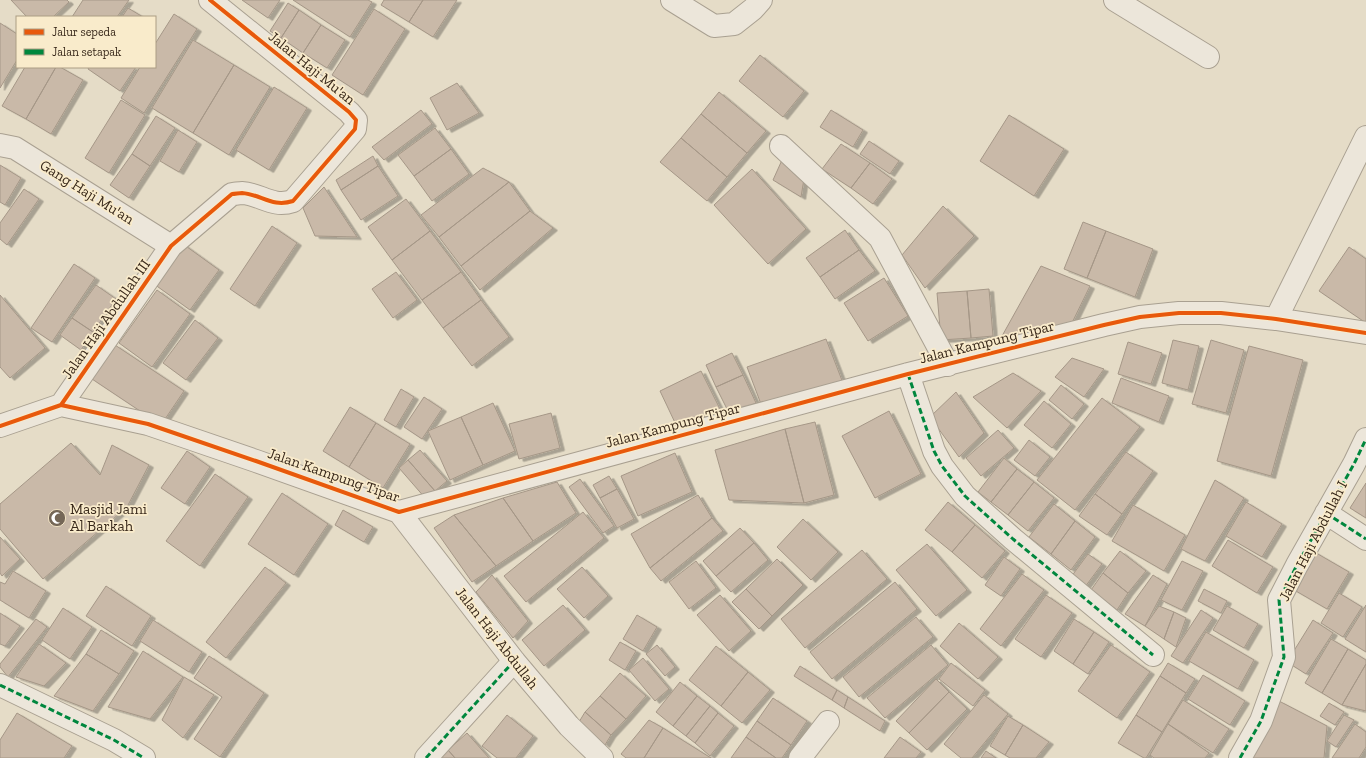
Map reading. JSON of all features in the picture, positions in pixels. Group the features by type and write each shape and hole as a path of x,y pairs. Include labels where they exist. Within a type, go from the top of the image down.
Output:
{"street":[{"name":"Jalan Haji Mu'an","path":"171,246 232,194 242,193 278,204 285,204 293,201 355,128 356,120 349,112 210,0"},
{"path":"672,0 714,26 734,24 753,9 761,0"},
{"path":"1115,0 1208,57"},
{"path":"1276,319 1366,137"},
{"name":"Gang Haji Mu'an","path":"0,145 15,148 171,246"},
{"path":"781,146 880,238 948,365"},
{"name":"Jalan Haji Abdullah III","path":"61,405 171,246"},
{"name":"Jalan Kampung Tipar","path":"61,405 148,424 399,512 908,374 1140,317 1179,313 1222,313 1276,319 1366,333"},
{"path":"908,374 934,451 942,466 965,496 1013,539 1153,655"},
{"path":"0,426 61,405"},
{"name":"Jalan Haji Abdullah I","path":"1240,758 1261,721 1284,657 1279,600 1366,439"},
{"name":"Jalan Haji Abdullah","path":"399,512 514,661 569,726 602,758"},
{"path":"1326,513 1366,538"},
{"path":"426,758 514,661"},
{"path":"0,685 114,740 144,758"},
{"path":"800,758 828,722"}],"building":[{"path":"11,0 67,0 69,2 54,16 26,16"},
{"path":"83,0 129,0 118,16 73,16"},
{"path":"242,0 280,0 268,18"},
{"path":"293,0 368,0 372,2 350,37"},
{"path":"384,0 423,0 409,22 381,5"},
{"path":"423,0 457,0 433,37 409,22"},
{"path":"288,3 299,10 281,38 270,31"},
{"path":"128,8 141,16 123,16"},
{"path":"374,9 405,29 363,95 332,75"},
{"path":"299,10 321,25 303,53 281,38"},
{"path":"174,14 197,29 144,113 121,98 139,68 156,68 156,42"},
{"path":"0,23 16,33 16,62 0,88"},
{"path":"321,25 345,40 327,68 303,53"},
{"path":"193,40 234,65 193,133 152,108"},
{"path":"760,55 804,91 783,117 739,81"},
{"path":"234,65 270,87 229,155 193,133"},
{"path":"24,68 55,68 26,119 2,106"},
{"path":"55,68 62,68 83,80 51,134 26,119"},
{"path":"88,68 135,68 120,91"},
{"path":"457,83 479,113 447,130 430,98"},
{"path":"274,87 307,108 269,170 236,150"},
{"path":"719,92 766,131 747,153 701,114"},
{"path":"121,100 145,115 109,173 85,158"},
{"path":"421,110 432,124 384,160 372,147"},
{"path":"831,110 863,130 853,147 820,127"},
{"path":"701,114 747,153 727,177 681,138"},
{"path":"1009,115 1064,149 1034,196 980,161"},
{"path":"156,116 175,128 150,166 132,154"},
{"path":"435,128 451,149 414,176 398,155"},
{"path":"178,130 197,142 179,172 160,161"},
{"path":"681,138 727,177 707,201 660,162"},
{"path":"869,141 899,161 890,174 860,154"},
{"path":"841,144 870,163 851,188 822,169"},
{"path":"451,149 469,174 432,201 414,176"},
{"path":"132,154 150,166 129,198 110,185"},
{"path":"373,156 378,166 341,190 336,180"},
{"path":"782,160 805,173 801,197 773,180"},
{"path":"870,163 892,179 873,204 851,188"},
{"path":"0,165 21,178 5,205 0,202"},
{"path":"378,166 398,196 361,220 341,190"},
{"path":"483,168 509,182 439,237 421,215"},
{"path":"752,169 806,229 768,264 714,205"},
{"path":"509,182 530,211 461,266 439,237"},
{"path":"324,187 357,237 315,236 303,208"},
{"path":"24,189 39,199 7,245 0,239 0,223"},
{"path":"406,199 430,231 392,260 368,227"},
{"path":"943,206 974,236 925,288 902,255"},
{"path":"530,211 553,228 480,290 461,266"},
{"path":"1083,222 1106,231 1087,278 1064,269"},
{"path":"272,226 297,243 255,306 230,289"},
{"path":"845,230 859,250 820,277 806,258"},
{"path":"430,231 461,272 422,300 392,260"},
{"path":"1106,231 1153,249 1135,297 1087,278"},
{"path":"183,244 219,270 190,310 154,284"},
{"path":"1349,247 1366,259 1366,323 1319,291"},
{"path":"859,250 875,271 835,299 820,277"},
{"path":"74,264 95,278 52,342 31,328"},
{"path":"1041,266 1090,286 1068,331 997,345"},
{"path":"396,272 417,300 393,318 372,289"},
{"path":"461,272 481,300 443,328 422,300"},
{"path":"884,278 908,316 868,341 844,303"},
{"path":"96,285 116,299 93,332 72,318"},
{"path":"989,289 993,336 971,338 967,291"},
{"path":"157,290 190,314 152,367 119,343"},
{"path":"967,291 971,338 941,340 937,293"},
{"path":"0,295 45,348 10,378 0,367"},
{"path":"481,300 509,337 472,366 443,328"},
{"path":"72,318 93,332 81,350 60,335"},
{"path":"195,320 218,338 186,380 163,363"},
{"path":"826,339 843,383 764,412 747,367"},
{"path":"1173,340 1199,346 1188,390 1162,383"},
{"path":"1211,340 1244,350 1226,413 1192,404"},
{"path":"1128,342 1162,353 1151,384 1118,374"},
{"path":"115,345 184,391 161,425 92,379"},
{"path":"1249,346 1303,360 1271,476 1217,461"},
{"path":"732,353 743,375 716,387 706,365"},
{"path":"1072,358 1104,369 1084,397 1055,377"},
{"path":"701,371 720,409 678,429 660,391"},
{"path":"1013,373 1041,391 1007,428 973,397"},
{"path":"743,375 756,403 730,415 716,387"},
{"path":"1121,378 1169,396 1159,422 1112,403"},
{"path":"1061,385 1084,404 1072,419 1049,400"},
{"path":"401,389 414,397 396,427 384,420"},
{"path":"956,392 984,433 959,457 930,417"},
{"path":"424,397 442,409 422,439 404,427"},
{"path":"1102,398 1140,427 1075,510 1037,480"},
{"path":"1044,401 1071,424 1052,448 1024,425"},
{"path":"493,403 515,451 483,465 461,417"},
{"path":"350,407 376,423 349,467 323,451"},
{"path":"889,411 921,474 875,498 842,436"},
{"path":"551,413 560,448 519,459 509,424"},
{"path":"461,417 483,465 450,480 428,431"},
{"path":"815,422 834,495 804,503 785,429"},
{"path":"376,423 410,444 383,488 349,467"},
{"path":"785,429 804,503 729,500 715,450"},
{"path":"998,430 1014,448 981,476 966,458"},
{"path":"1029,440 1050,457 1035,476 1014,460"},
{"name":"Masjid Jami Al Barkah","path":"71,443 100,475 112,445 149,465 127,507 43,579 0,529 0,504"},
{"path":"420,450 447,481 435,491 408,460"},
{"path":"187,451 210,467 185,504 161,488"},
{"path":"1126,452 1153,471 1122,514 1095,494"},
{"path":"675,453 692,492 638,516 621,476"},
{"path":"1004,458 1017,469 991,502 978,492"},
{"path":"408,460 435,491 426,499 399,468"},
{"path":"1017,469 1034,482 1008,515 991,502"},
{"path":"215,474 248,497 200,566 166,541"},
{"path":"609,476 617,489 600,498 593,485"},
{"path":"580,479 614,526 603,533 569,487"},
{"path":"1215,480 1244,498 1205,561 1181,549"},
{"path":"557,482 576,513 533,541 503,498"},
{"path":"1034,482 1054,498 1028,531 1008,515"},
{"path":"1366,483 1366,518 1350,508"},
{"path":"617,489 634,519 617,528 600,498"},
{"path":"282,493 328,524 294,575 248,544"},
{"path":"1095,494 1122,514 1107,535 1079,516"},
{"path":"698,495 712,518 650,568 631,534"},
{"path":"503,498 533,541 496,566 454,515"},
{"path":"948,502 975,525 952,552 925,530"},
{"path":"1246,502 1282,524 1262,557 1226,536"},
{"path":"1054,504 1075,521 1051,554 1029,537"},
{"path":"1133,505 1185,535 1164,571 1112,541"},
{"path":"343,510 373,527 364,542 335,525"},
{"path":"583,512 604,538 526,602 504,576"},
{"path":"454,515 496,566 472,582 434,528"},
{"path":"712,518 723,531 661,581 650,568"},
{"path":"803,519 838,552 811,580 777,547"},
{"path":"1075,521 1095,537 1071,570 1051,554"},
{"path":"975,525 1005,551 982,578 952,552"},
{"path":"740,528 754,543 716,576 703,561"},
{"path":"0,537 20,559 2,576 0,573"},
{"path":"1228,540 1273,567 1257,593 1212,566"},
{"path":"754,543 768,560 731,592 716,576"},
{"path":"927,544 967,590 936,616 896,570"},
{"path":"862,550 887,579 805,648 781,619"},
{"path":"1311,550 1349,572 1327,609 1289,587"},
{"path":"1120,551 1146,571 1128,593 1103,573"},
{"path":"1088,554 1102,564 1085,587 1071,577"},
{"path":"1004,557 1020,569 1001,596 985,585"},
{"path":"777,559 803,585 772,616 746,589"},
{"path":"696,561 716,588 689,609 669,582"},
{"path":"1182,561 1203,571 1182,610 1161,600"},
{"path":"265,567 286,583 226,658 206,642"},
{"path":"582,567 608,596 584,618 557,589"},
{"path":"13,571 46,591 29,618 0,600 0,582 5,584"},
{"path":"1103,573 1128,593 1117,610 1091,590"},
{"path":"1022,574 1044,590 1001,646 980,629"},
{"path":"492,575 528,621 513,638 476,592"},
{"path":"1153,575 1167,584 1145,626 1125,614"},
{"path":"895,582 917,609 832,679 810,652"},
{"path":"106,586 151,616 132,646 86,616"},
{"path":"746,589 772,616 759,629 732,602"},
{"path":"1204,589 1227,601 1221,613 1198,601"},
{"path":"1339,593 1362,607 1343,637 1321,623"},
{"path":"720,595 751,631 729,651 697,615"},
{"path":"1046,595 1072,613 1041,657 1015,639"},
{"path":"563,605 585,630 544,666 522,640"},
{"path":"1366,605 1366,652 1345,639"},
{"path":"1159,606 1174,612 1164,639 1145,626"},
{"path":"1227,606 1258,624 1244,648 1213,630"},
{"path":"63,608 92,627 70,659 42,640"},
{"path":"1201,610 1213,618 1183,663 1171,656"},
{"path":"1174,612 1186,618 1176,647 1164,639"},
{"path":"0,613 20,626 5,646 0,644"},
{"path":"637,615 657,627 643,651 623,639"},
{"path":"916,617 933,637 859,697 843,677"},
{"path":"36,619 47,627 8,677 0,667 0,664"},
{"path":"1074,619 1094,632 1073,664 1054,651"},
{"path":"153,620 202,652 189,672 140,641"},
{"path":"1313,620 1333,633 1306,674 1287,662"},
{"path":"959,623 998,657 978,679 940,646"},
{"path":"101,630 134,651 119,674 86,654"},
{"path":"1094,632 1109,642 1088,674 1073,664"},
{"path":"1206,632 1254,660 1238,689 1189,661"},
{"path":"1331,639 1348,649 1322,693 1305,683"},
{"path":"620,642 636,651 625,670 609,660"},
{"path":"39,644 66,663 44,686 16,677"},
{"path":"657,645 675,667 665,676 646,654"},
{"path":"931,645 948,665 885,718 867,698"},
{"path":"1111,645 1150,672 1117,718 1078,691"},
{"path":"716,646 748,672 721,706 689,680"},
{"path":"1348,649 1366,660 1366,664 1342,705 1322,693"},
{"path":"143,651 183,677 150,719 108,707"},
{"path":"86,654 119,674 93,711 54,696"},
{"path":"209,656 264,693 220,757 194,739 222,697 194,678"},
{"path":"643,658 669,689 655,701 629,670"},
{"path":"951,663 985,690 973,706 939,679"},
{"path":"1168,663 1195,679 1186,693 1160,676"},
{"path":"1366,664 1366,711 1342,705"},
{"path":"800,666 837,690 832,700 794,676"},
{"path":"748,672 770,690 742,723 721,706"},
{"path":"620,673 646,696 626,719 600,696"},
{"path":"1203,675 1245,701 1230,725 1188,699"},
{"path":"1160,676 1186,693 1162,732 1136,715"},
{"path":"184,677 214,695 183,738 162,720"},
{"path":"936,679 949,692 909,733 896,721"},
{"path":"680,682 697,696 673,726 656,712"},
{"path":"837,690 848,697 844,708 832,700"},
{"path":"949,692 967,709 927,750 909,733"},
{"path":"984,695 1008,714 972,758 961,758 944,744"},
{"path":"600,696 626,719 611,735 585,712"},
{"path":"697,696 710,706 686,736 673,726"},
{"path":"848,697 885,721 880,731 844,708"},
{"path":"773,698 807,721 791,745 757,721"},
{"path":"1183,700 1229,729 1213,753 1168,724"},
{"path":"1279,701 1327,726 1324,758 1247,758"},
{"path":"1329,703 1344,712 1335,725 1320,716"},
{"path":"710,706 718,713 695,743 686,736"},
{"path":"585,712 611,735 605,745 579,722"},
{"path":"17,713 72,746 64,758 0,758 0,740"},
{"path":"718,713 734,726 710,756 695,743"},
{"path":"507,715 533,736 516,758 497,758 482,746"},
{"path":"1136,715 1162,732 1146,758 1118,743"},
{"path":"1344,715 1354,720 1336,747 1327,741"},
{"path":"1008,716 1023,725 1005,755 990,746"},
{"path":"649,720 663,728 644,758 626,758 621,754"},
{"path":"757,721 791,745 782,758 776,758 746,737"},
{"path":"1168,724 1209,753 1205,758 1154,758 1150,755"},
{"path":"1355,724 1366,732 1366,747 1359,758 1332,758"},
{"path":"1023,725 1049,742 1036,758 1010,758 1005,755"},
{"path":"663,728 711,758 644,758"},
{"path":"467,733 489,758 455,758 448,750"},
{"path":"746,737 776,758 731,758"},
{"path":"900,737 921,752 916,758 884,758"},
{"path":"448,750 455,758 438,758"},
{"path":"986,751 996,758 981,758"}],"marked path":[{"path":"908,374 934,451 942,466 965,496 1013,539 1153,655"},
{"path":"1240,758 1261,721 1284,657 1279,600 1354,464 1366,439"},
{"path":"1326,513 1366,539"},
{"path":"426,758 514,661"},
{"path":"0,685 114,740 144,758"}],"cycle path":[{"path":"61,405 171,246 232,194 249,194 279,203 293,201 355,129 356,120 349,112 210,0"},
{"path":"0,426 61,405 148,424 399,512 908,374 1140,317 1179,313 1221,313 1276,319 1366,333"}],"place":[{"name":"Masjid Jami Al Barkah","path":"57,518"}]}
